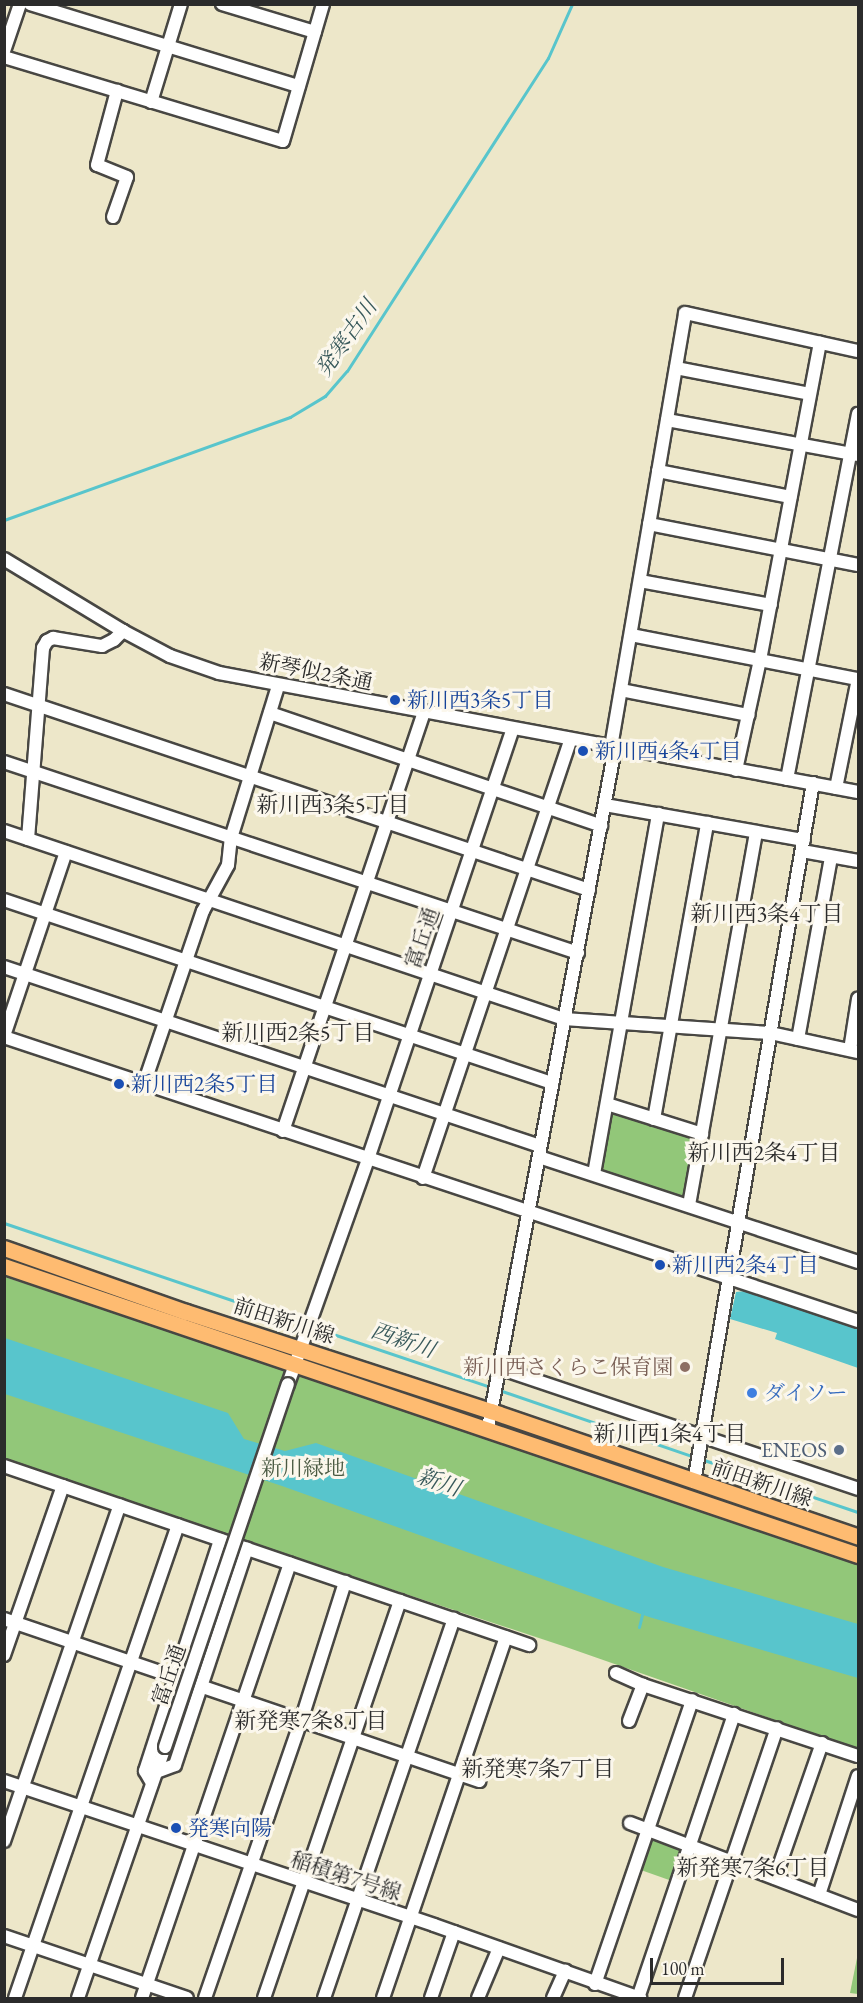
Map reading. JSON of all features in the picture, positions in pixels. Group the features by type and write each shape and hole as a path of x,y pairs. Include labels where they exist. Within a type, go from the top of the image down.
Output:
{"main road":[{"name":"前田新川線","path":"4,1248 186,1312 491,1411 694,1482 858,1546"},
{"name":"前田新川線","path":"4,1266 488,1428 858,1546"}],"street":[{"path":"4,51 20,4"},
{"path":"30,4 299,86"},
{"path":"151,102 181,4"},
{"path":"222,4 315,32"},
{"path":"4,57 283,141 323,4"},
{"path":"113,217 127,177 97,165 117,91"},
{"path":"488,1428 605,805 621,690 686,313 858,351"},
{"path":"736,770 750,715 799,444 820,343"},
{"path":"676,368 810,394"},
{"path":"787,779 830,559 855,454 858,414"},
{"path":"667,420 855,454"},
{"path":"658,471 790,497"},
{"path":"649,525 858,565"},
{"name":"新琴似2条通","path":"4,559 123,631 170,656 219,673 278,686 858,792"},
{"path":"640,581 771,605"},
{"path":"28,839 43,648 47,641 53,638 102,646 114,640 123,631"},
{"path":"631,635 858,679 837,788"},
{"path":"144,1084 208,899 228,865 231,838 278,686"},
{"path":"621,690 750,715"},
{"path":"4,694 589,890"},
{"path":"270,713 601,826"},
{"path":"283,1131 424,713"},
{"name":"富丘通","path":"78,1998 288,1384 390,1096 513,729"},
{"path":"423,1178 571,739"},
{"path":"4,762 578,953"},
{"path":"694,1482 813,783"},
{"path":"605,805 756,832 831,857 858,861"},
{"path":"594,1174 658,814"},
{"path":"654,1119 707,823"},
{"path":"4,831 564,1019 770,1033 854,1052 858,999"},
{"path":"689,1205 756,832"},
{"path":"66,852 4,1036 423,1178 858,1321"},
{"path":"798,1039 831,857"},
{"path":"4,900 465,1052 552,1083"},
{"path":"4,968 444,1114 594,1174 858,1262"},
{"path":"607,1104 702,1134"},
{"path":"499,1371 701,1441 858,1489"},
{"path":"5,1468 529,1645"},
{"path":"4,1655 10,1621 63,1486"},
{"path":"4,1841 120,1505"},
{"path":"15,1998 178,1525"},
{"path":"220,1540 145,1771 154,1778 175,1765 203,1687 247,1549"},
{"path":"142,1998 290,1563"},
{"path":"206,1998 301,1721 345,1582"},
{"path":"264,1998 400,1601"},
{"path":"324,1998 454,1619"},
{"path":"10,1621 174,1677"},
{"path":"382,1998 506,1637"},
{"path":"616,1673 643,1685 858,1756"},
{"path":"629,1721 643,1685"},
{"path":"203,1687 479,1781"},
{"path":"595,1984 692,1700"},
{"path":"639,1998 734,1714"},
{"path":"685,1998 777,1728"},
{"path":"775,1878 822,1743"},
{"path":"819,1895 858,1776"},
{"name":"稲積第7号線","path":"4,1781 454,1932 639,1998"},
{"path":"630,1823 858,1910"},
{"path":"431,1998 454,1932"},
{"path":"4,1936 187,1998"},
{"path":"478,1998 499,1948"},
{"path":"554,1998 565,1971"}],"green space":[{"path":"613,1112 694,1138 696,1142 685,1195 682,1197 603,1171 610,1114"},
{"name":"新川緑地","path":"5,1277 364,1395 858,1565 858,1749 566,1647 5,1462"},
{"path":"652,1838 683,1850 672,1881 638,1869"},
{"path":"858,1953 858,1994 850,1993"}],"water":[{"path":"745,1291 858,1328 858,1368 775,1339 777,1333 730,1319 736,1292"},
{"path":"5,1338 228,1413 244,1439 285,1451 316,1443 663,1567 858,1624 858,1678 649,1617 282,1486 5,1394"}],"waterway":[{"name":"発寒古川","path":"4,520 290,417 325,396 347,371 548,58 572,4"},
{"name":"西新川","path":"4,1223 306,1325"},
{"name":"西新川","path":"312,1327 493,1388"},
{"name":"西新川","path":"499,1390 695,1457"},
{"name":"西新川","path":"701,1459 858,1512"},
{"path":"639,1627 643,1611"}],"place":[{"name":"新川西3条5丁目","path":"395,700"},
{"name":"新川西4条4丁目","path":"583,751"},
{"name":"新川西2条5丁目","path":"119,1084"},
{"name":"新川西2条4丁目","path":"660,1265"},
{"name":"新川西さくらこ保育園","path":"685,1367"},
{"name":"ダイソー","path":"752,1393"},
{"name":"ENEOS","path":"839,1450"},
{"name":"発寒向陽","path":"176,1828"}],"district":[{"name":"新川西3条5丁目","path":"333,805"},
{"name":"新川西3条4丁目","path":"767,914"},
{"name":"新川西2条5丁目","path":"298,1033"},
{"name":"新川西2条4丁目","path":"764,1153"},
{"name":"新川西1条4丁目","path":"670,1434"},
{"name":"新発寒7条8丁目","path":"311,1721"},
{"name":"新発寒7条7丁目","path":"538,1769"},
{"name":"新発寒7条6丁目","path":"753,1868"}],"water label":[{"name":"新川","path":"439,1482"}]}
